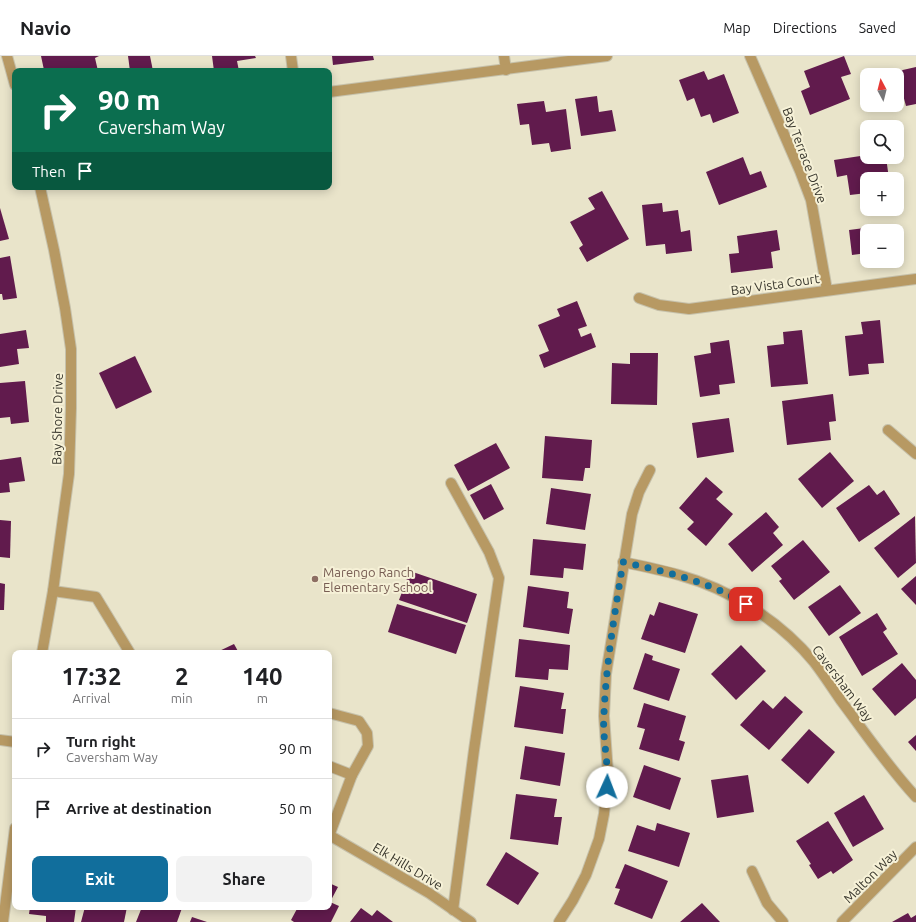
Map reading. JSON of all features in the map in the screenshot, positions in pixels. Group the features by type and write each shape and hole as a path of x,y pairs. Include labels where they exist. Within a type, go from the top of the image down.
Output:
{"street":[{"path":"7,56 12,74"},
{"path":"291,56 293,68"},
{"path":"504,56 506,70"},
{"path":"332,92 606,56"},
{"name":"Bay Terrace Drive","path":"750,56 811,200 827,290"},
{"name":"Bay Shore Drive","path":"41,190 64,301 71,349 69,474 54,591 43,650"},
{"name":"Bay Vista Court","path":"640,298 659,305 689,309 916,278"},
{"path":"888,430 916,454"},
{"path":"559,922 586,875 599,839 604,814 608,773 604,716 606,674 632,514 639,492 650,470"},
{"path":"451,482 489,552 499,578 453,910"},
{"name":"Caversham Way","path":"623,562 679,575 711,586 736,598 765,617 791,638 814,662 875,748 916,798"},
{"path":"54,591 96,597 128,650"},
{"path":"332,714 359,721 368,733 368,746 352,775 332,827"},
{"path":"0,740 12,742"},
{"path":"332,767 352,775"},
{"name":"Elk Hills Drive","path":"332,837 429,893 471,922"},
{"name":"Malton Way","path":"842,922 916,848"},
{"path":"3,922 12,852"},
{"path":"752,871 767,904 783,922"}],"building":[{"path":"41,56 99,56 95,58 97,68 44,68"},
{"path":"128,56 150,56 152,68 130,68"},
{"path":"212,56 255,56 256,58 237,61 238,68 214,68"},
{"path":"332,56 373,56 374,60 333,65"},
{"path":"844,56 851,74 841,77 850,99 810,115 801,91 810,87 804,71"},
{"path":"916,67 916,104 906,106 904,98 904,70"},
{"path":"704,71 708,80 724,74 739,113 713,123 710,114 701,117 694,98 687,101 679,80"},
{"path":"597,96 599,112 612,110 616,131 581,136 575,99"},
{"path":"544,101 546,112 566,109 571,149 551,152 549,143 532,145 529,124 520,125 517,104"},
{"path":"860,156 860,164 887,164 888,172 860,172 860,194 850,195 847,175 837,177 834,160"},
{"path":"743,157 750,175 761,171 767,187 719,205 706,172"},
{"path":"602,191 629,239 587,262 579,248 583,245 570,222 595,209 588,198"},
{"path":"662,203 663,212 678,210 681,232 690,230 692,251 666,254 665,244 646,246 642,205"},
{"path":"0,208 9,239 0,241"},
{"path":"860,229 860,254 852,255 849,230"},
{"path":"777,230 780,250 771,252 773,268 731,273 729,254 739,253 737,236"},
{"path":"10,256 17,298 3,300 2,294 0,294 0,258"},
{"path":"577,301 587,326 578,329 581,337 591,333 596,347 544,368 539,355 549,351 538,325 560,316 557,309"},
{"path":"880,320 884,363 868,364 869,374 849,376 845,336 863,334 861,322"},
{"path":"26,330 29,348 17,349 19,364 0,367 0,334"},
{"path":"802,330 808,384 771,387 767,346 784,344 783,332"},
{"path":"729,340 735,383 719,385 720,394 700,397 694,356 711,353 710,343"},
{"path":"630,353 658,353 657,405 611,404 612,363 630,364"},
{"path":"135,356 152,392 116,409 99,373"},
{"path":"25,381 29,422 11,424 10,417 0,418 0,383"},
{"path":"833,394 836,421 829,422 831,440 787,445 782,401"},
{"path":"729,418 734,452 697,458 692,423"},
{"path":"545,436 592,440 590,468 585,468 583,481 542,478"},
{"path":"496,443 510,468 468,491 454,465"},
{"path":"830,452 854,481 822,508 798,479"},
{"path":"21,457 25,481 9,483 10,492 0,493 0,460"},
{"path":"706,477 723,492 716,499 733,514 706,546 687,529 694,522 679,508"},
{"path":"491,484 504,509 484,520 470,495"},
{"path":"869,485 877,495 884,490 900,514 859,542 836,508"},
{"path":"551,488 591,494 585,530 546,524"},
{"path":"766,512 779,527 773,533 783,545 752,572 728,544"},
{"path":"915,516 916,563 898,578 874,548"},
{"path":"0,520 11,521 10,558 0,557"},
{"path":"533,539 586,544 583,570 564,568 563,578 530,575"},
{"path":"803,540 830,572 794,600 779,581 782,579 771,566"},
{"path":"410,571 477,594 467,623 399,600"},
{"path":"916,576 916,605 901,589"},
{"path":"0,583 5,584 4,610 0,610"},
{"path":"840,585 861,613 829,636 808,607"},
{"path":"528,586 569,592 567,608 573,609 569,634 523,627"},
{"path":"659,602 698,614 685,653 641,639 650,614 654,616"},
{"path":"397,604 466,625 456,654 388,632"},
{"path":"877,613 887,629 883,632 898,654 862,676 839,637"},
{"path":"519,639 570,645 568,670 549,669 548,680 515,677"},
{"path":"234,644 237,650 221,650"},
{"path":"741,645 766,671 736,700 711,674"},
{"path":"645,653 653,656 652,660 680,669 669,701 633,689"},
{"path":"902,663 916,680 916,698 895,716 872,689"},
{"path":"520,686 564,693 561,709 566,709 563,734 514,727"},
{"path":"785,696 803,712 769,750 740,725 763,700 773,709"},
{"path":"644,703 686,716 679,740 685,742 679,761 639,749 645,729 637,727"},
{"path":"809,729 835,752 808,784 781,760"},
{"path":"916,735 916,751 908,742"},
{"path":"525,746 565,753 560,786 520,779"},
{"path":"644,765 681,778 670,810 633,797"},
{"path":"748,775 754,812 717,818 711,780"},
{"path":"516,794 557,799 554,817 562,817 558,845 510,839"},
{"path":"864,795 884,829 853,847 834,813"},
{"path":"828,821 853,860 833,874 831,871 818,879 809,865 811,864 796,841"},
{"path":"657,823 690,833 679,867 628,851 637,825 655,831"},
{"path":"506,852 539,873 518,905 486,885"},
{"path":"625,864 668,881 652,919 614,904 620,889 615,888"},
{"path":"332,884 338,887 332,898"},
{"path":"332,903 339,906 331,922 294,922 291,920 296,910 332,910"},
{"path":"702,903 720,922 680,922"},
{"path":"361,908 372,916 377,910 393,922 350,922"},
{"path":"30,910 76,910 74,922 46,922 46,916 29,914"},
{"path":"84,910 126,910 124,922 81,922"},
{"path":"141,910 181,910 177,922 136,922"},
{"path":"908,913 911,918 916,915 916,922 892,922"},
{"path":"192,917 207,922 190,922"}],"place":[{"name":"Marengo Ranch Elementary School","path":"315,579"}],"route":[{"path":"607,787 608,773 604,716 606,674 623,562 679,575 711,586 746,604"}]}
